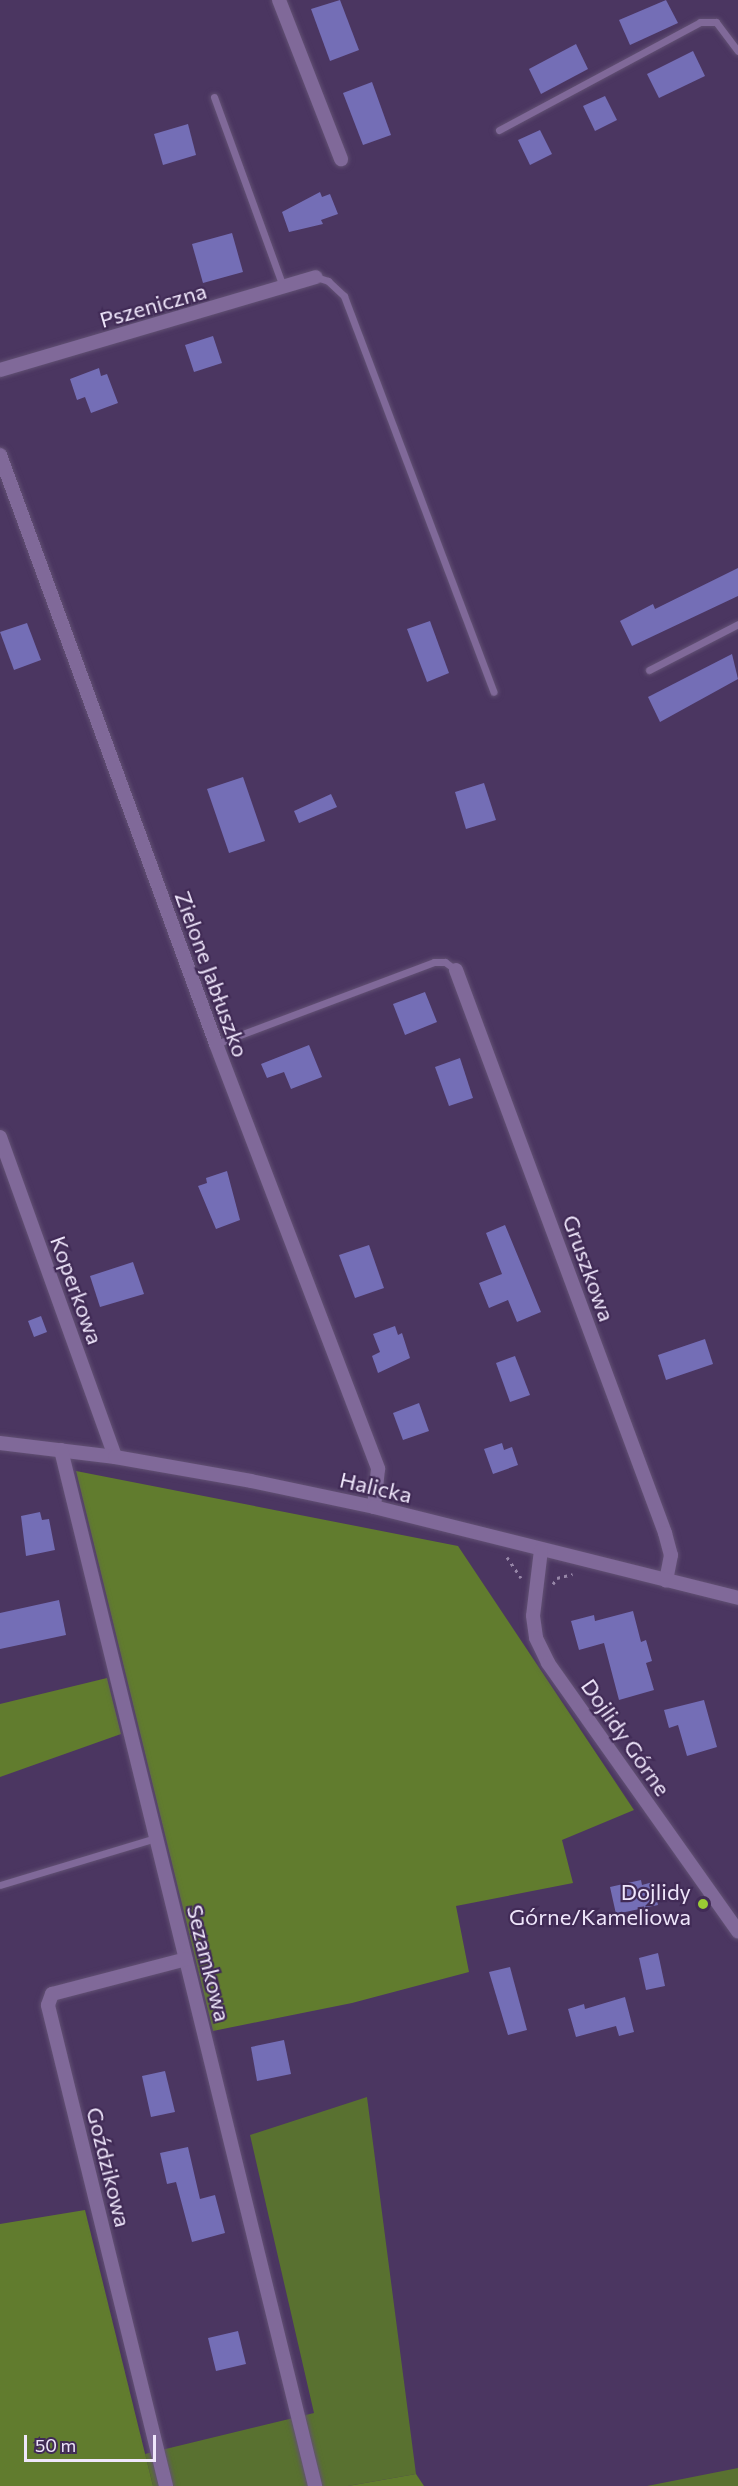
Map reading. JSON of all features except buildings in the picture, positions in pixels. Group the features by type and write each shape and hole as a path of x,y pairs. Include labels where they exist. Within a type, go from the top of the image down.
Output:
{"street":[{"path":"279,0 341,159"},
{"name":"Pszeniczna","path":"0,370 316,278"},
{"name":"Zielone Jabłuszko","path":"0,455 216,1044 378,1469 374,1507"},
{"name":"Gruszkowa","path":"456,970 665,1533 671,1555 666,1581"},
{"name":"Koperkowa","path":"0,1137 115,1457"},
{"name":"Halicka","path":"0,1443 115,1457 374,1507 738,1598"},
{"name":"Sezamkowa","path":"61,1450 315,2486"},
{"name":"Dojlidy Górne","path":"541,1550 533,1616 536,1638 548,1663 738,1931"},
{"name":"Goździkowa","path":"166,2486 48,2005 52,1994 186,1959"}],"lane":[{"path":"499,130 700,22 716,22 738,51"},
{"path":"214,97 284,289"},
{"path":"316,278 328,281 344,296 494,692"},
{"path":"649,670 738,624"},
{"path":"216,1044 434,962 445,962 456,970"},
{"path":"0,1884 156,1838"}],"path":[{"path":"550,1587 557,1578 575,1573"}],"green space":[{"path":"76,1471 458,1546 634,1810 562,1840 573,1883 456,1906 469,1972 352,2003 213,2031"},
{"path":"107,1678 121,1734 0,1777 0,1704"},
{"path":"367,2097 416,2474 348,2486 153,2486 145,2454 314,2413 250,2135"},
{"path":"85,2210 153,2486 0,2486 0,2224"},
{"path":"738,2468 738,2486 647,2486"},
{"path":"416,2474 424,2486 348,2486"}],"place":[{"name":"Dojlidy Górne/Kameliowa","path":"703,1904"}]}
